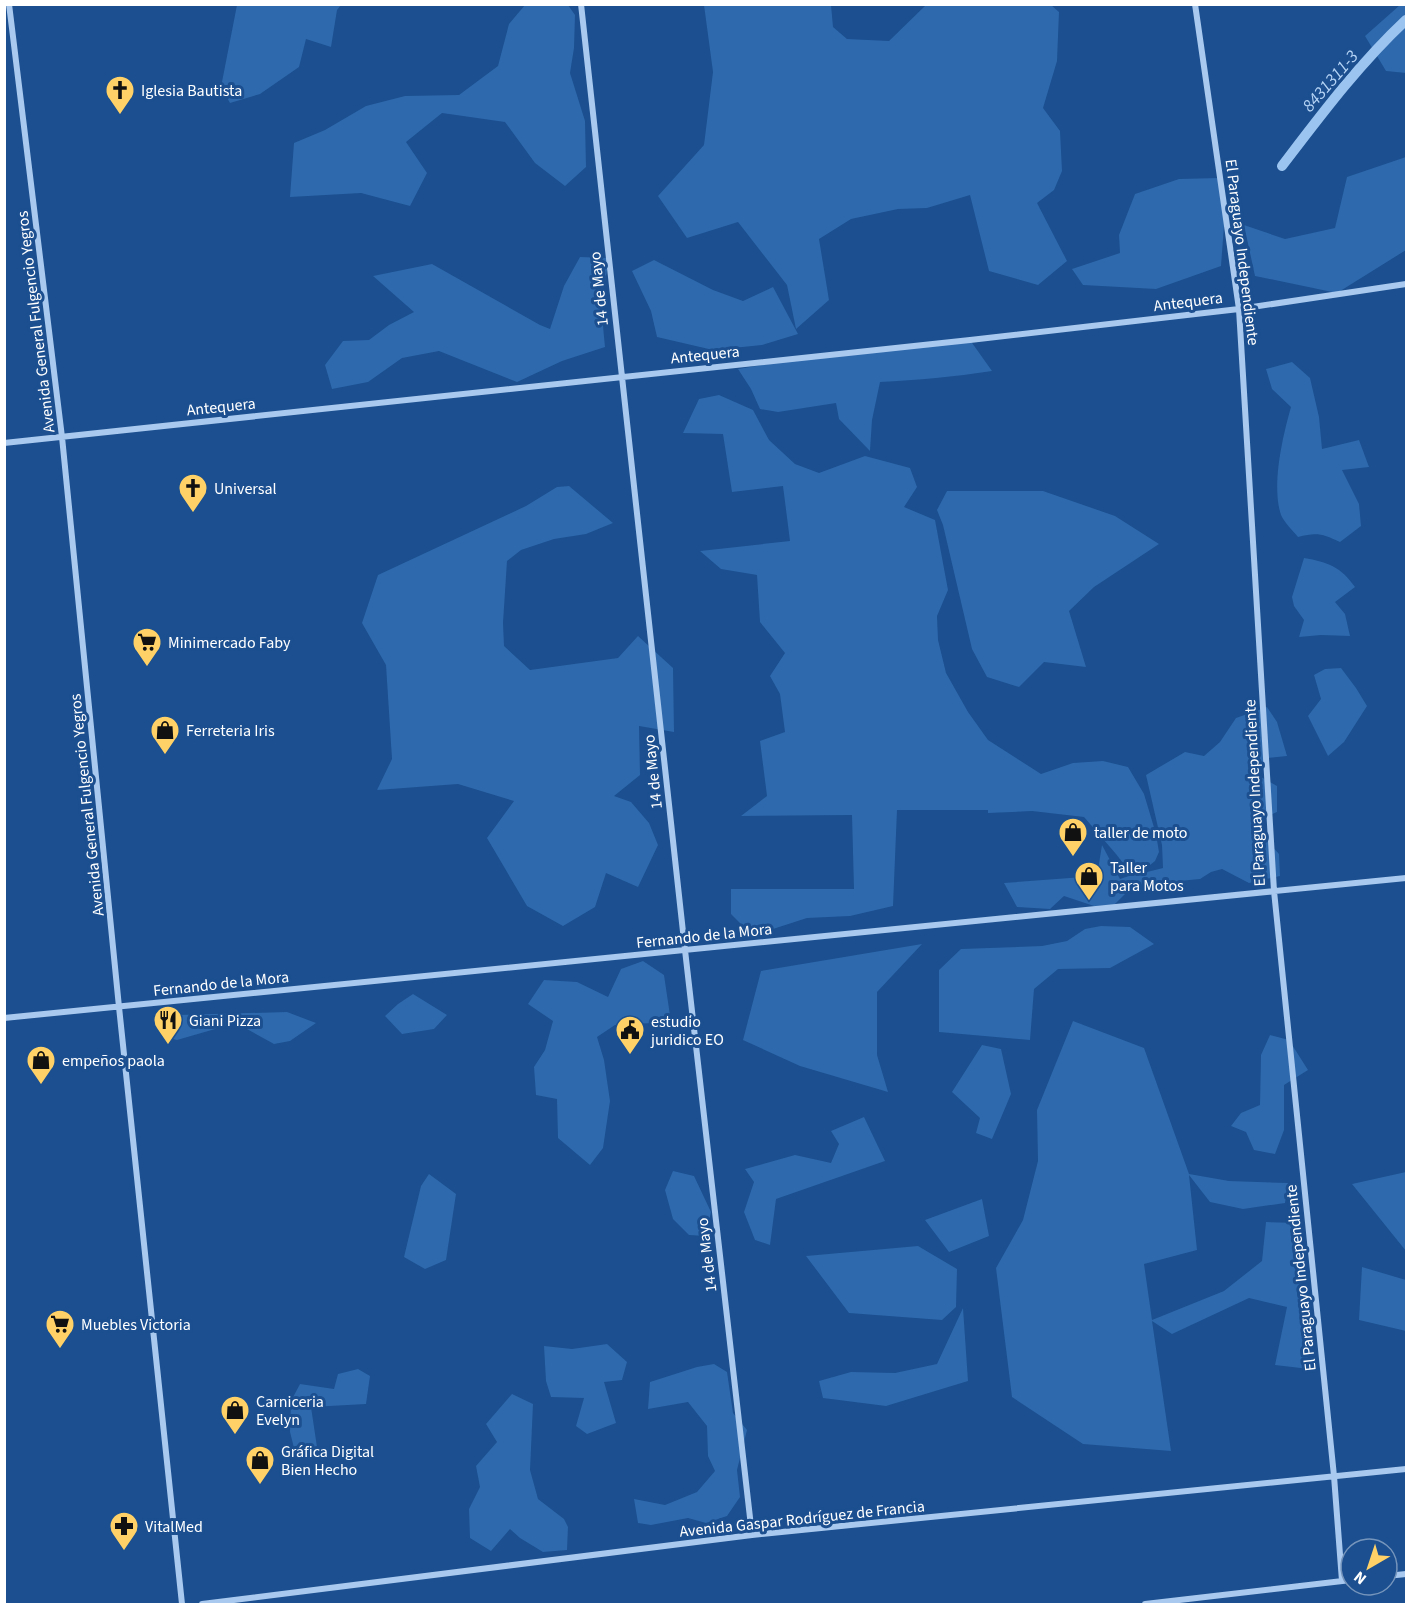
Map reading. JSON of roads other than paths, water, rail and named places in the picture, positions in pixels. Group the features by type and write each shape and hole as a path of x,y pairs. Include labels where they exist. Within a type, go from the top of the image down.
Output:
{"street":[{"name":"Avenida General Fulgencio Yegros","path":"9,4 62,437 182,1605"},
{"name":"14 de Mayo","path":"581,4 752,1535"},
{"name":"El Paraguayo Independiente","path":"1195,4 1239,309 1274,891 1339,1542"},
{"name":"Antequera","path":"4,443 959,341 1239,309 1407,284"},
{"name":"Fernando de la Mora","path":"4,1018 1407,878"},
{"name":"Avenida Gaspar Rodríguez de Francia","path":"202,1605 752,1535 1407,1469"},
{"path":"1144,1605 1201,1601 1339,1581"}],"waterway":[{"name":"8431311-3","path":"1282,166 1356,72 1406,20"}],"place":[{"name":"Iglesia Bautista","path":"120,116"},
{"name":"Universal","path":"193,514"},
{"name":"Minimercado Faby","path":"147,668"},
{"name":"Ferreteria Iris","path":"165,756"},
{"name":"taller de moto","path":"1073,858"},
{"name":"Taller para Motos","path":"1089,902"},
{"name":"Giani Pizza","path":"168,1046"},
{"name":"estudio juridico EO","path":"630,1056"},
{"name":"empeños paola","path":"41,1086"},
{"name":"Muebles Victoria","path":"60,1350"},
{"name":"Carniceria Evelyn","path":"235,1436"},
{"name":"Gráfica Digital Bien Hecho","path":"260,1486"},
{"name":"VitalMed","path":"124,1552"}]}
